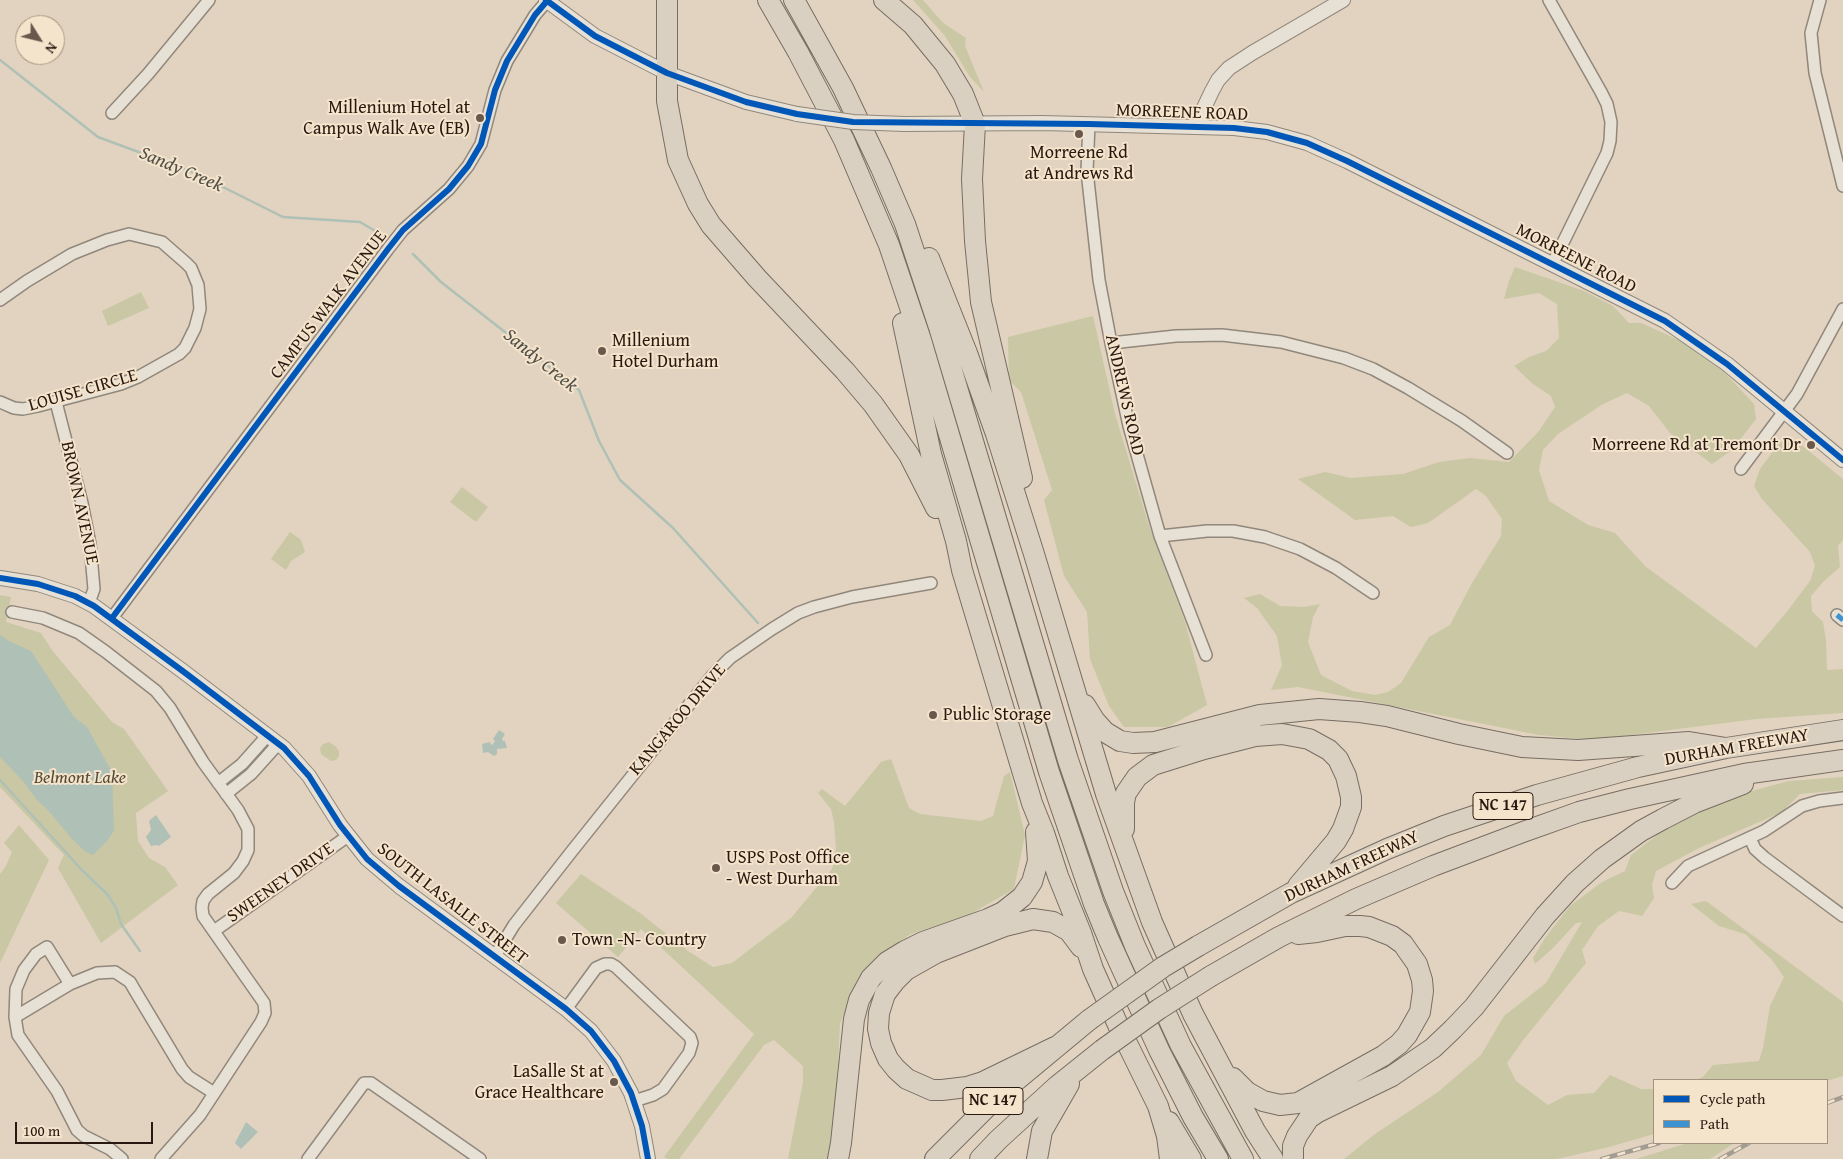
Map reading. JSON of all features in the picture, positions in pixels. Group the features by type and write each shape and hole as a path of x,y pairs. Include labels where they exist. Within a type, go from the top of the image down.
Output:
{"highway":[{"path":"667,0 667,101 678,160 686,180 705,216 757,278 845,370 893,431 909,455 933,500 962,570"},
{"path":"768,0 802,58 844,140 888,245 921,340 1043,753 1078,858 1108,938 1155,1041 1182,1096 1218,1159"},
{"path":"794,0 843,88 882,168 898,207 929,296 1068,760 1112,891 1181,1046 1243,1159"},
{"path":"884,0 913,25 945,64 963,94 975,124 972,178 975,241 982,302 1022,478 1034,554"},
{"path":"898,207 931,262 996,434 1106,794 1152,922 1193,1014 1273,1159"},
{"path":"888,245 892,282 901,312 932,454 962,570 1032,803 1058,876 1082,933 1093,969"},
{"path":"1074,687 1095,721 1105,732 1120,741 1133,743 1155,742 1260,715 1318,709 1353,711 1387,716 1522,747 1578,750 1689,742 1726,748"},
{"name":"DURHAM FREEWAY","path":"935,1159 1001,1093 1089,1020 1155,972 1291,893 1387,849 1444,826 1587,781 1638,767 1726,748 1843,730"},
{"path":"1125,849 1124,802 1130,787 1144,771 1164,762 1255,736 1270,734 1294,735 1320,744 1338,759 1346,776 1351,797 1348,818 1336,841 1291,893"},
{"name":"DURHAM FREEWAY","path":"980,1159 998,1140 1079,1068 1159,1009 1211,976 1279,937 1356,899 1416,873 1523,832 1630,798 1783,768 1843,760"},
{"path":"1293,1159 1293,1146 1309,1118 1392,1076 1433,1048 1474,1007 1545,916 1575,883 1602,859 1641,831 1686,807 1783,768"},
{"path":"838,1159 853,1028 862,993 876,973 896,956 923,942 1003,912 1028,890 1038,861 1038,842 1032,803"},
{"path":"1055,1047 975,1085 932,1090 907,1079 891,1064 880,1043 878,1030 879,1013 885,994 895,981 919,962 936,953 982,934 1024,920 1053,922 1069,931 1078,942 1093,969 1158,1106 1191,1159"},
{"path":"1214,1055 1240,1086 1256,1098 1272,1104 1291,1105 1306,1100 1384,1056 1399,1044 1415,1022 1422,1002 1423,991 1420,972 1409,951 1392,936 1368,927 1353,926 1279,937"},
{"path":"1037,1159 1042,1131 1079,1068"},
{"path":"1158,1106 1167,1136 1170,1159"}],"street":[{"path":"112,113 148,74 209,0"},
{"name":"MORREENE ROAD","path":"546,0 595,36 667,73 746,102 796,114 853,122 904,124 1089,124 1199,127 1267,132 1307,143 1347,161 1650,313 1680,330 1727,364 1843,460"},
{"name":"CAMPUS WALK AVENUE","path":"112,618 388,249 403,230 450,189 468,166 481,144 495,90 507,61 546,0"},
{"path":"1199,127 1202,112 1212,91 1218,80 1229,68 1343,0"},
{"path":"1549,0 1601,92 1611,122 1607,153 1552,265"},
{"path":"1820,0 1812,33 1815,73 1843,186"},
{"name":"ANDREWS ROAD","path":"1089,124 1088,178 1099,280 1129,426 1160,536 1206,655"},
{"name":"LOUISE CIRCLE","path":"0,300 72,254 119,236 137,235 162,242 191,268 198,285 200,309 195,328 185,348 179,354 138,377 56,402 23,409 14,408 0,402"},
{"path":"1740,469 1797,394 1843,309"},
{"path":"1111,342 1176,336 1222,335 1281,342 1344,358 1373,369 1408,388 1462,421 1507,454"},
{"name":"BROWN AVENUE","path":"56,402 82,503 90,544 94,589 89,603"},
{"path":"1160,536 1207,531 1234,531 1265,537 1300,549 1336,568 1373,593"},
{"name":"SOUTH LASALLE STREET","path":"0,578 38,584 89,603 112,618 290,754 309,776 348,836 367,859 399,886 566,1009 591,1032 614,1061 634,1101 642,1126 648,1159"},
{"name":"KANGAROO DRIVE","path":"495,956 514,925 572,851 712,676 730,658 798,613 814,607 852,597 931,583"},
{"path":"12,612 43,618 66,627 91,641 156,691 170,708 203,762 245,822 249,837 248,850 243,861 234,873 213,889 203,901 202,908 203,916 264,1003 265,1013 262,1022 192,1125 161,1159"},
{"path":"218,783 273,740"},
{"path":"226,794 257,769 273,740"},
{"path":"1672,883 1688,866 1750,838 1808,803 1843,798"},
{"name":"SWEENEY DRIVE","path":"214,931 348,836"},
{"path":"1750,838 1755,849 1764,858 1843,916"},
{"path":"70,984 47,947 36,954 24,970 16,989 15,1017 18,1035 57,1091 76,1130 110,1149 122,1159"},
{"path":"566,1009 596,968 604,964 610,964 616,967 690,1037 692,1043 689,1053 660,1092 634,1101"},
{"path":"15,1017 70,984 97,973 112,972 121,975 134,988 182,1069 189,1077 214,1093"},
{"path":"308,1159 364,1083 371,1083 480,1159"}],"green space":[{"path":"913,0 923,0 943,23 966,38 965,46 984,92 970,77 945,36"},
{"path":"1515,267 1584,291 1613,306 1629,323 1641,323 1681,341 1724,372 1754,404 1756,419 1732,450 1712,464 1670,433 1649,406 1627,393 1603,404 1558,434 1543,450 1539,470 1549,501 1588,525 1615,533 1645,566 1756,648 1810,581 1815,566 1810,552 1762,499 1754,486 1760,469 1780,442 1794,439 1843,479 1843,540 1838,546 1840,567 1811,596 1812,611 1823,622 1827,670 1843,669 1843,713 1756,719 1592,740 1539,735 1298,687 1271,690 1282,665 1277,636 1257,608 1244,598 1260,594 1280,606 1304,607 1320,604 1313,617 1308,642 1321,675 1352,691 1375,695 1388,692 1401,683 1429,637 1450,625 1472,583 1501,536 1502,519 1486,496 1476,489 1428,523 1411,527 1393,516 1355,520 1298,479 1325,472 1351,478 1403,474 1439,462 1470,458 1509,462 1539,431 1555,407 1551,396 1533,384 1514,366 1529,357 1546,351 1559,338 1557,304 1539,293 1504,299"},
{"path":"141,292 149,308 108,326 102,311"},
{"path":"1093,316 1115,414 1150,529 1185,622 1207,705 1168,727 1124,727 1109,706 1090,659 1087,612 1064,576 1044,500 1052,490 1021,392 1009,380 1008,337"},
{"path":"462,487 488,507 476,522 450,502"},
{"path":"290,532 301,540 305,552 291,561 286,570 271,559"},
{"name":"Belmont Lake","path":"0,595 11,597 6,622 41,633 52,650 112,722 124,729 168,791 136,813 138,841 149,858 165,867 178,885 101,943 58,868 64,855 0,787"},
{"path":"329,742 339,751 339,756 336,760 331,761 321,754 320,748 323,744"},
{"path":"891,759 909,808 920,814 981,821 993,816 1004,776 1010,772 1025,835 1014,889 967,916 911,934 877,957 857,981 840,1024 835,1120 828,1159 788,1159 803,1082 803,1066 774,1040 764,1045 679,1159 664,1157 754,1034 641,929 618,957 556,903 581,874 640,913 688,951 713,967 732,963 791,918 832,869 836,848 834,822 831,809 818,793 822,789 845,806 881,762"},
{"path":"1843,777 1843,790 1800,794 1782,812 1699,848 1656,871 1652,885 1654,898 1642,916 1619,911 1598,926 1582,950 1586,963 1524,1039 1507,1063 1516,1081 1548,1105 1567,1095 1594,1093 1610,1075 1641,1089 1653,1089 1653,1134 1557,1159 1344,1159 1375,1134 1438,1092 1481,1055 1504,1016 1546,983 1582,922 1576,923 1535,964 1533,958 1545,938 1570,906 1602,882 1625,871 1631,855 1661,832 1722,799 1789,781"},
{"path":"19,825 49,860 0,963 0,874 12,852 4,843"},
{"path":"1706,901 1843,1002 1843,1076 1828,1081 1828,1079 1698,1079 1703,1077 1713,1065 1759,1061 1770,1006 1784,977 1772,960 1745,934 1719,926 1691,904"},
{"path":"1685,1144 1732,1144 1710,1159 1636,1159"}],"shaded area":[{"path":"0,635 31,651 74,717 87,727 112,772 114,830 108,840 93,855 86,852 73,840 0,757"},
{"path":"499,730 505,734 502,739 505,741 507,748 497,749 497,754 494,756 488,752 483,753 482,744 490,742 491,745 493,744 495,741 493,739"},
{"path":"156,815 171,837 159,846 151,846 146,837 151,830 149,821"},
{"path":"246,1122 258,1132 241,1149 235,1143"}],"waterway":[{"name":"Sandy Creek","path":"0,60 98,137 195,173 283,217 360,222 382,235"},
{"name":"Sandy Creek","path":"413,254 441,282 579,390 599,441 620,480 673,528 758,623"},
{"path":"0,780 81,869 108,895 116,908 121,924 140,951"}],"railway":[{"path":"1828,1103 1843,1097"},
{"path":"1602,1159 1655,1144"},
{"path":"1720,1159 1747,1144"}],"marked path":[{"path":"1837,615 1843,620"}],"cycle path":[{"path":"546,0 595,36 667,73 746,102 797,114 853,122 1089,124 1234,128 1267,132 1307,143 1347,161 1665,321 1727,364 1843,460"},
{"path":"112,618 388,249 403,230 449,189 468,166 481,144 495,90 507,61 535,15 547,1"},
{"path":"0,578 38,584 75,596 94,606 284,748 309,776 340,825 367,859 399,886 566,1009 591,1031 614,1061 631,1093 642,1126 648,1159"}],"place":[{"name":"Millenium Hotel at Campus Walk Ave (EB)","path":"480,118"},
{"name":"Morreene Rd at Andrews Rd","path":"1079,134"},
{"name":"Millenium Hotel Durham","path":"602,351"},
{"name":"Morreene Rd at Tremont Dr","path":"1811,445"},
{"name":"Public Storage","path":"933,715"},
{"name":"USPS Post Office - West Durham","path":"716,868"},
{"name":"Town -N- Country","path":"562,940"},
{"name":"LaSalle St at Grace Healthcare","path":"614,1082"}]}
